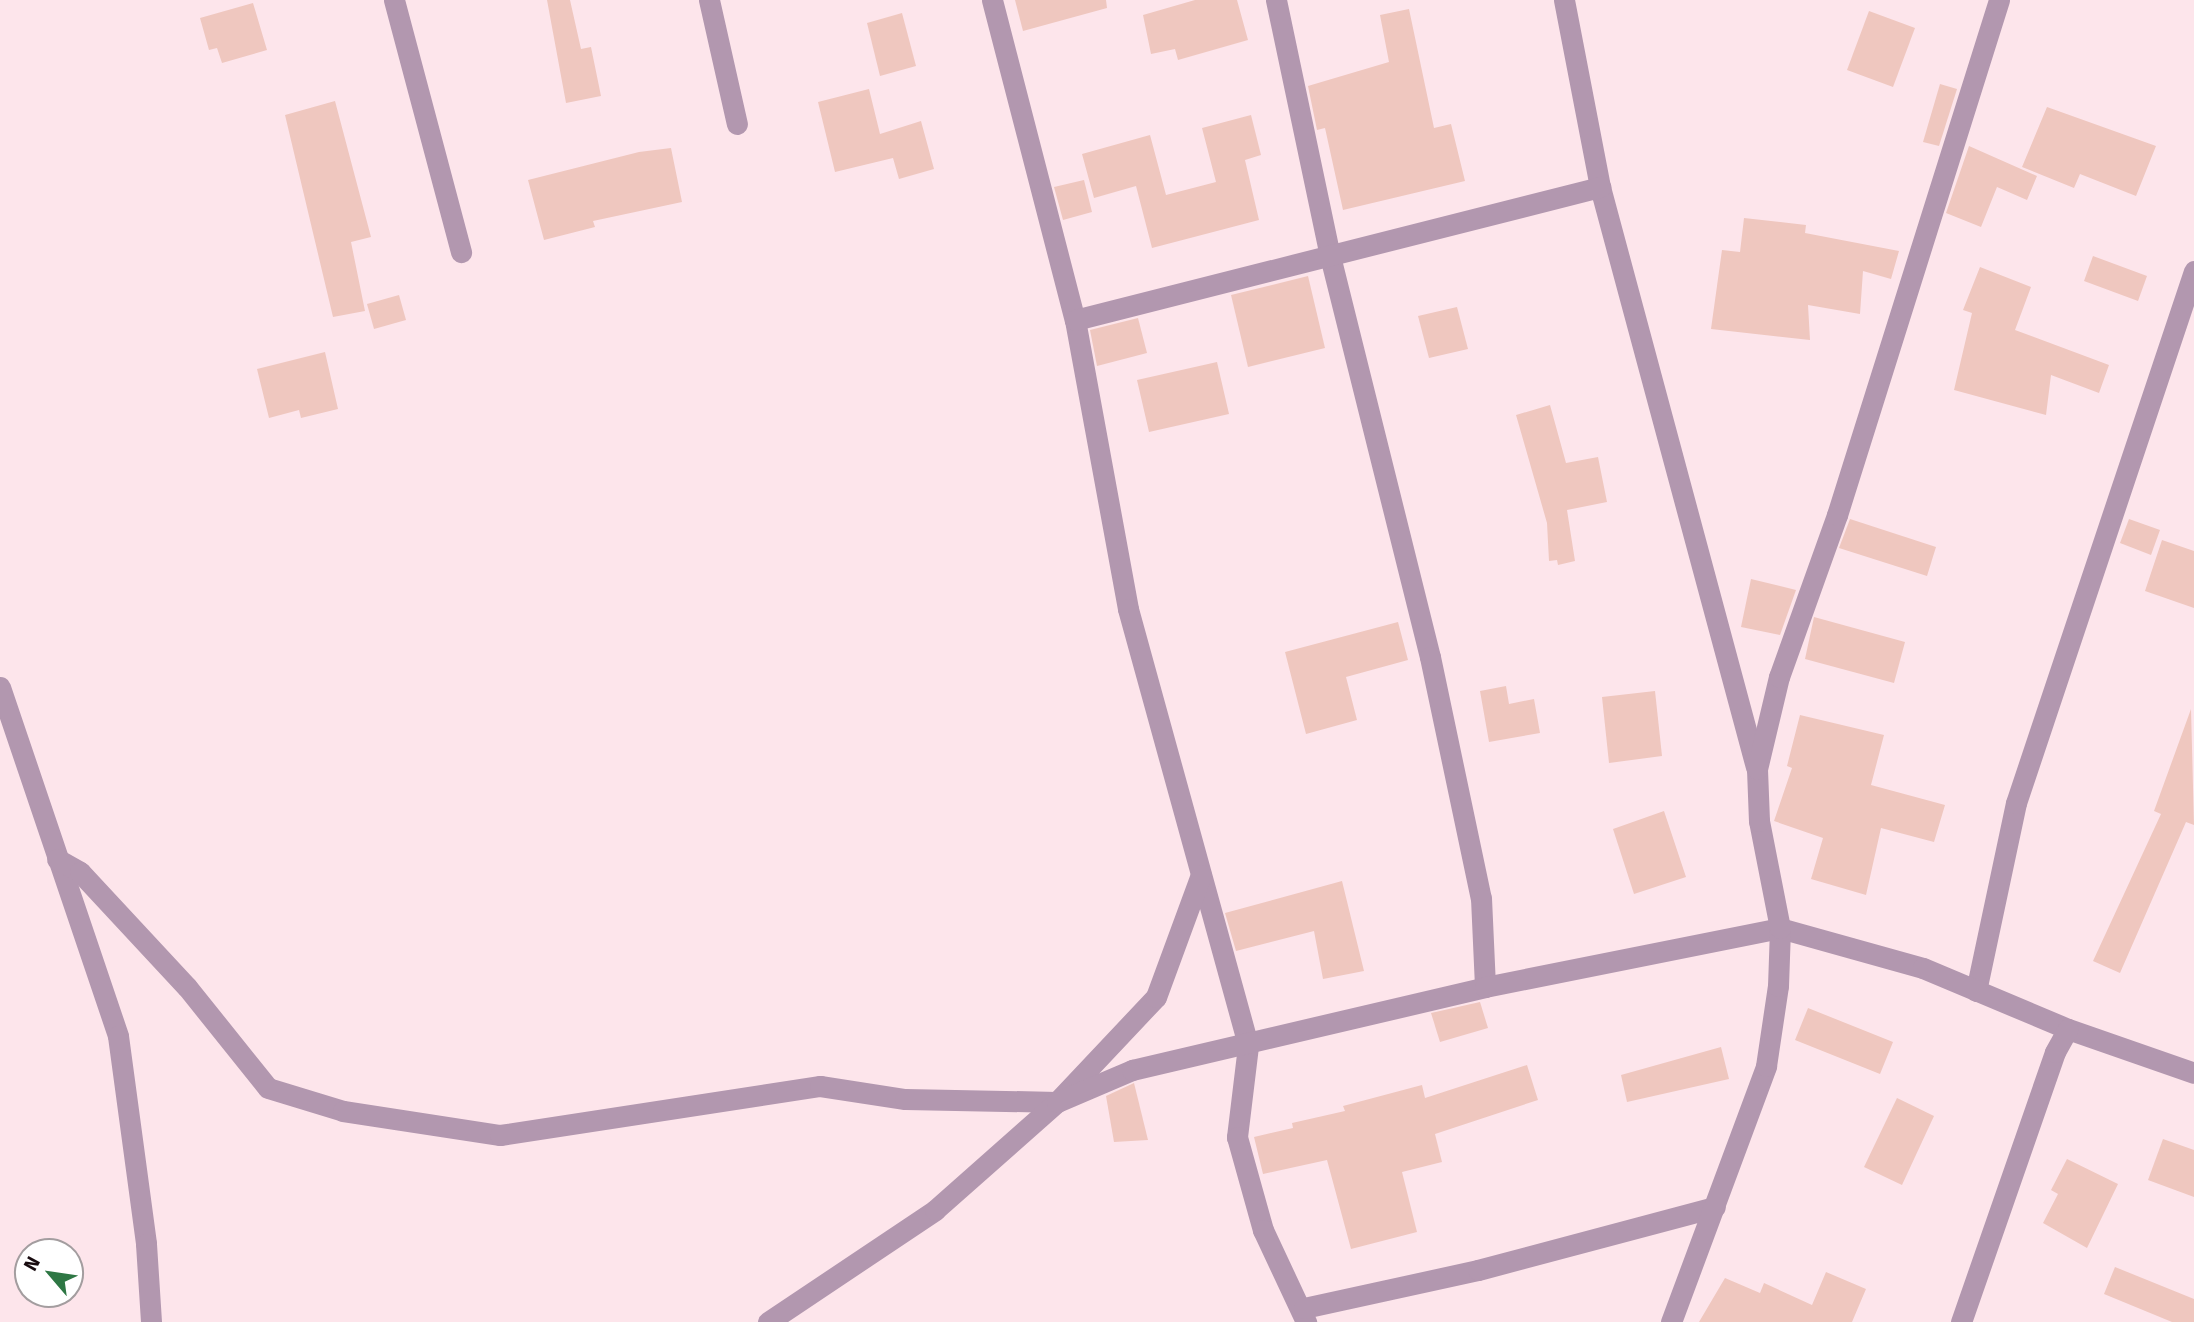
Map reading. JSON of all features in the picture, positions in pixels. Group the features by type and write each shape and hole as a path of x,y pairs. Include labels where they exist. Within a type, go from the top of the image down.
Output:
{"street":[{"path":"394,0 461,252"},
{"path":"709,0 737,124"},
{"path":"992,0 1075,320 1128,609 1248,1046 1237,1138 1263,1230 1305,1315 1715,1207"},
{"path":"1276,0 1331,256 1430,657 1482,898 1485,986"},
{"path":"1563,0 1600,187 1757,769 1759,821 1780,928 1779,986 1766,1066 1671,1322"},
{"path":"1757,769 1779,677 1838,515 1999,0"},
{"path":"1075,320 1600,187"},
{"path":"1976,990 2016,803 2194,271"},
{"path":"0,687 118,1037 146,1244 150,1322"},
{"path":"57,859 80,872 187,986 268,1088 344,1111 500,1135 820,1086 905,1099 1057,1102 1132,1070 1248,1046 1485,986 1780,928 1923,968 2068,1029 2194,1073"},
{"path":"768,1322 934,1210 1057,1102 1156,996 1201,875"},
{"path":"1961,1322 2055,1052 2068,1029"}],"building":[{"path":"547,0 570,0 581,49 591,47 601,96 566,103"},
{"path":"1015,0 1106,0 1107,8 1023,31"},
{"path":"1195,0 1237,0 1248,40 1178,60 1175,49 1151,54 1143,15"},
{"path":"253,3 267,50 222,63 217,48 209,50 200,18"},
{"path":"1409,9 1434,128 1451,124 1465,181 1343,210 1325,128 1317,130 1308,86 1389,62 1380,15"},
{"path":"1869,11 1915,28 1893,87 1847,70"},
{"path":"902,13 916,66 880,76 867,23"},
{"path":"1940,84 1957,89 1939,146 1923,142"},
{"path":"869,89 880,134 921,121 934,169 899,179 893,158 835,172 818,102"},
{"path":"335,101 371,237 351,242 365,311 333,317 285,115"},
{"path":"2047,107 2156,146 2136,196 2080,174 2074,188 2022,167"},
{"path":"1251,115 1261,155 1245,160 1259,220 1152,248 1136,186 1094,198 1082,154 1150,135 1166,195 1216,182 1202,128"},
{"path":"1969,146 2037,176 2027,200 1997,187 1981,227 1946,213"},
{"path":"671,148 682,202 593,221 595,227 544,240 528,180 639,152"},
{"path":"1084,180 1092,212 1063,220 1054,187"},
{"path":"1744,218 1806,225 1805,233 1899,251 1891,279 1863,271 1860,314 1808,305 1810,340 1711,329 1722,250 1740,252"},
{"path":"2093,256 2147,276 2138,301 2084,281"},
{"path":"1980,267 2031,287 2015,330 2109,365 2099,393 2051,375 2046,415 1954,390 1972,313 1963,310"},
{"path":"1308,276 1325,348 1248,367 1231,295"},
{"path":"399,295 406,320 374,329 367,304"},
{"path":"1457,307 1468,349 1429,358 1418,316"},
{"path":"1138,318 1147,353 1097,366 1090,330"},
{"path":"325,352 338,409 301,418 299,410 269,418 257,369"},
{"path":"1217,362 1229,414 1149,432 1137,380"},
{"path":"1550,405 1566,463 1598,457 1607,502 1567,510 1575,561 1558,565 1557,560 1549,561 1547,523 1516,415"},
{"path":"1850,519 1936,547 1927,576 1839,548"},
{"path":"2129,519 2160,530 2151,555 2120,543"},
{"path":"2162,540 2194,551 2194,608 2145,591"},
{"path":"1751,579 1796,590 1780,635 1741,627"},
{"path":"1814,617 1905,642 1894,683 1805,659"},
{"path":"1398,622 1408,660 1346,677 1357,720 1306,734 1285,652"},
{"path":"1506,686 1509,704 1534,699 1540,733 1489,742 1480,691"},
{"path":"1655,691 1662,756 1609,763 1602,697"},
{"path":"2191,709 2194,825 2186,822 2120,973 2093,961 2161,814 2154,811"},
{"path":"1800,715 1884,735 1871,785 1945,805 1934,842 1881,828 1866,895 1811,879 1823,838 1774,821 1792,768 1787,766"},
{"path":"1664,811 1686,877 1634,894 1613,829"},
{"path":"1342,881 1364,971 1323,979 1314,931 1236,951 1225,913"},
{"path":"1480,1002 1488,1028 1440,1042 1431,1013"},
{"path":"1808,1008 1893,1042 1880,1074 1795,1040"},
{"path":"1721,1047 1729,1079 1627,1102 1621,1075"},
{"path":"1527,1065 1538,1100 1435,1134 1442,1162 1402,1172 1417,1232 1351,1249 1327,1160 1263,1174 1254,1137 1293,1128 1292,1123 1345,1111 1343,1106 1422,1085 1425,1098"},
{"path":"1134,1083 1148,1140 1114,1142 1106,1096"},
{"path":"1897,1098 1934,1116 1902,1185 1864,1167"},
{"path":"2163,1139 2194,1150 2194,1197 2148,1180"},
{"path":"2067,1159 2118,1184 2087,1248 2043,1223 2058,1194 2051,1190"},
{"path":"2115,1267 2194,1299 2194,1322 2172,1322 2104,1294"},
{"path":"1826,1272 1866,1289 1852,1322 1699,1322 1725,1278 1760,1293 1764,1283 1812,1305"}]}
